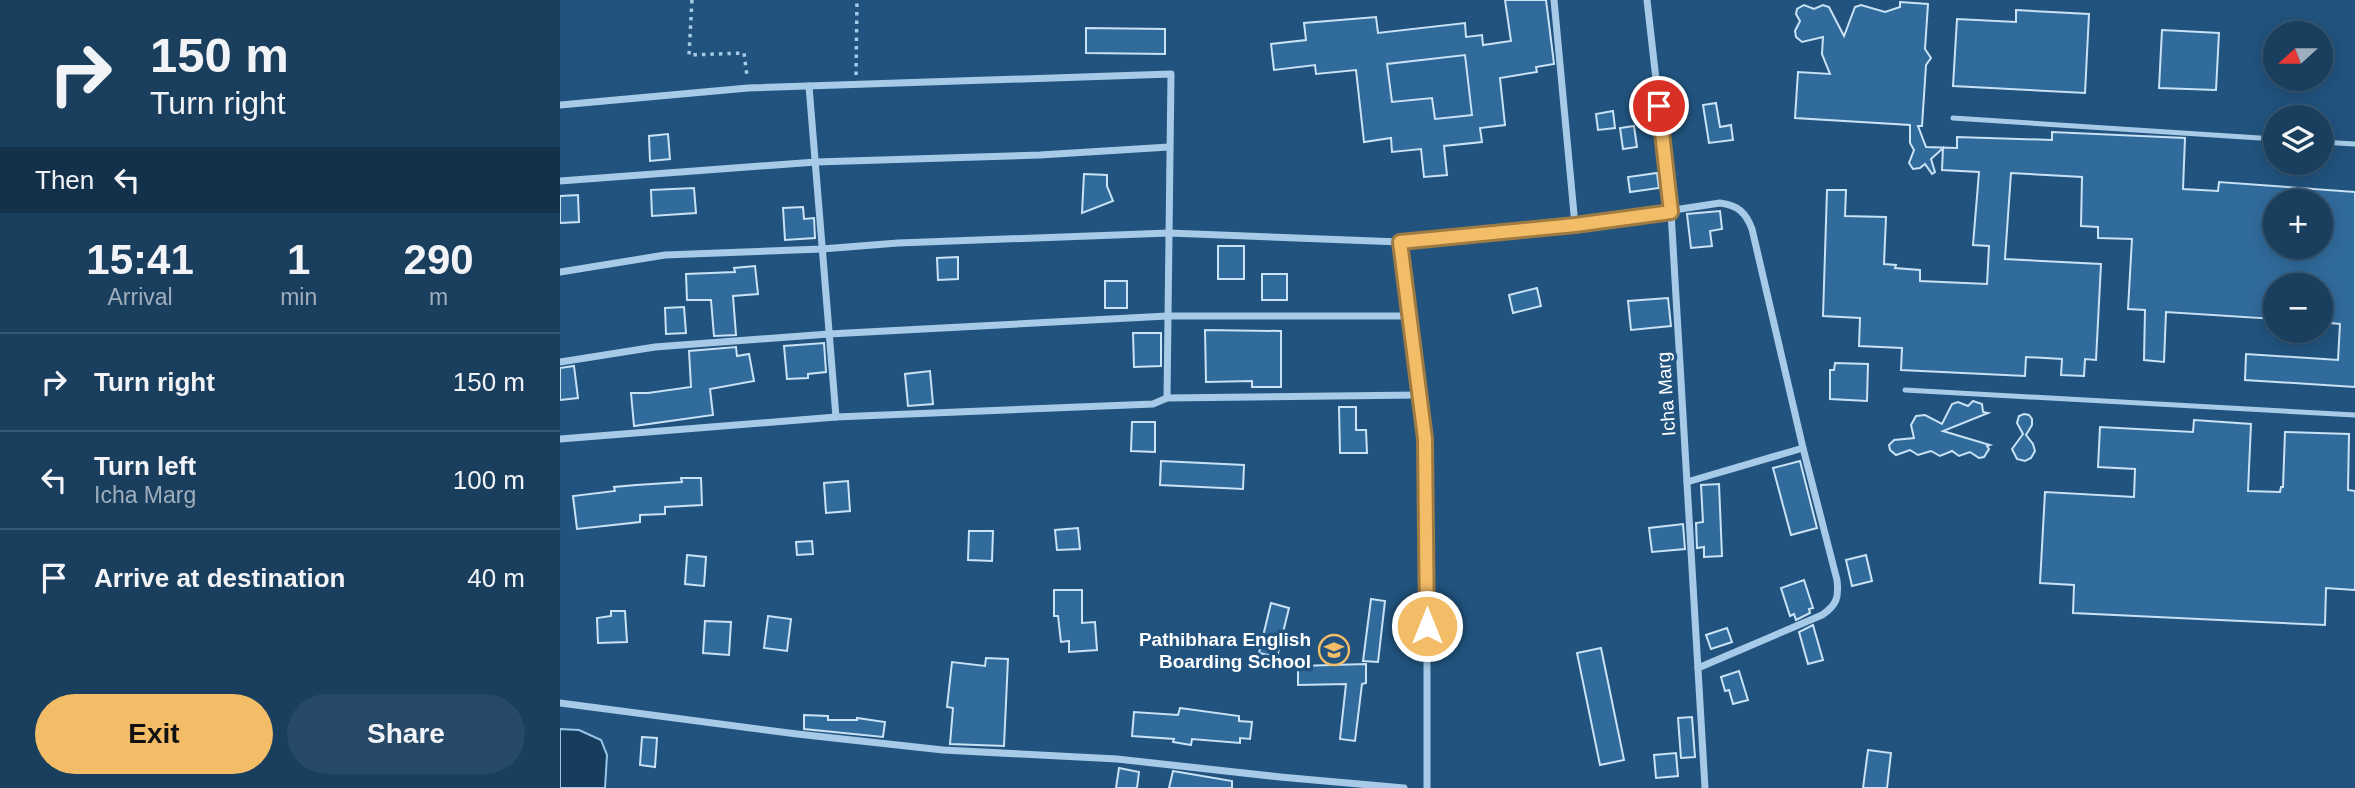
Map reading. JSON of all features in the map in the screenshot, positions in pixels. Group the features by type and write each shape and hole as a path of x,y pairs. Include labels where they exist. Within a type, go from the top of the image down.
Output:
{"street":[{"path":"1554,0 1575,225"},
{"name":"Icha Marg","path":"1647,0 1671,212 1705,788"},
{"path":"560,105 748,88 1171,75 1167,398"},
{"path":"810,86 836,417"},
{"path":"560,181 816,162 1040,155 1169,147"},
{"path":"560,272 665,255 1169,233 1400,242 1575,225 1720,203 1730,204 1748,217 1839,594 1834,606 1822,615 1698,668"},
{"path":"1400,242 1425,439 1427,788"},
{"path":"560,362 655,347 829,334 1167,316 1409,316"},
{"path":"560,439 836,417 1153,404 1167,398 1418,395"},
{"path":"1687,482 1803,448"},
{"path":"560,703 943,750 1117,759 1404,788"}],"lane":[{"path":"1953,118 2263,138"},
{"path":"2333,143 2355,144"},
{"path":"1905,390 2355,415"}],"path":[{"path":"692,0 689,55 744,53 748,88"},
{"path":"856,85 857,0"}],"shaded area":[{"path":"1465,55 1471,114 1435,118 1432,97 1410,100 1411,120 1394,122 1387,64"},
{"path":"560,729 579,730 601,740 607,755 605,788 560,788"}],"building":[{"path":"1505,0 1546,0 1554,64 1536,67 1537,72 1500,78 1505,125 1480,128 1482,142 1444,146 1447,175 1424,177 1421,149 1392,152 1391,138 1364,142 1356,70 1316,74 1315,65 1274,70 1271,44 1306,40 1304,23 1376,17 1378,33 1465,23 1466,37 1482,35 1483,45 1511,41","holes":["1465,55 1472,115 1435,119 1432,98 1392,102 1387,64"]},
{"path":"1900,2 1928,4 1925,49 1931,58 1926,65 1922,126 1918,126 1926,147 1957,148 1957,137 2052,140 2052,132 2185,138 2183,189 2218,191 2219,182 2314,189 2263,189 2263,259 2333,259 2333,190 2355,192 2355,387 2245,380 2246,354 2338,360 2340,324 2333,323 2333,273 2263,273 2263,318 2166,312 2164,362 2144,360 2145,310 2128,309 2132,239 2098,238 2098,227 2081,226 2082,177 2011,173 2005,259 2101,264 2096,360 2085,359 2084,376 2061,375 2062,359 2026,357 2025,376 1901,370 1902,348 1859,346 1860,318 1823,316 1827,190 1846,190 1845,216 1886,217 1884,264 1896,265 1895,268 1920,270 1920,281 1987,284 1989,246 1973,245 1979,172 1942,170 1943,148 1931,159 1935,172 1932,174 1925,164 1913,169 1909,163 1914,150 1910,143 1910,125 1795,118 1798,72 1830,74 1822,54 1823,37 1802,42 1796,37 1795,31 1800,21 1796,14 1797,9 1804,5 1814,9 1823,5 1829,7 1844,36 1855,7 1861,5 1885,12 1900,7"},
{"path":"2016,10 2089,14 2085,93 1953,86 1957,19 2016,22"},
{"path":"1086,28 1165,29 1165,54 1086,53"},
{"path":"2162,30 2219,33 2216,90 2159,88"},
{"path":"1716,103 1720,127 1731,125 1733,140 1709,143 1703,105"},
{"path":"1613,111 1615,128 1598,130 1596,114"},
{"path":"1634,126 1637,147 1623,149 1620,128"},
{"path":"668,134 670,159 650,161 649,136"},
{"path":"1657,173 1659,188 1630,192 1628,177"},
{"path":"1084,174 1107,175 1107,186 1113,201 1082,213"},
{"path":"694,188 696,213 652,216 651,190"},
{"path":"578,195 579,222 560,223 560,196"},
{"path":"803,207 804,219 814,218 815,238 785,240 783,208"},
{"path":"1720,211 1722,229 1710,231 1712,246 1691,248 1687,214"},
{"path":"1218,246 1244,246 1244,279 1218,279"},
{"path":"958,257 958,279 938,280 937,258"},
{"path":"755,266 758,294 733,296 736,335 714,336 711,300 687,300 686,274 735,272 734,268"},
{"path":"1262,274 1287,274 1287,300 1262,300"},
{"path":"1105,281 1127,281 1127,308 1105,308"},
{"path":"1537,288 1541,306 1513,313 1509,295"},
{"path":"1668,298 1671,326 1631,330 1628,301"},
{"path":"684,307 686,333 666,334 665,308"},
{"path":"1205,330 1281,331 1281,387 1252,387 1252,381 1206,382"},
{"path":"1133,333 1161,333 1161,366 1134,367"},
{"path":"824,343 826,372 808,374 808,378 787,379 784,346"},
{"path":"736,347 737,356 749,354 754,381 710,389 713,415 634,426 631,393 691,387 689,351"},
{"path":"1835,363 1868,364 1867,401 1830,399 1830,370 1834,370"},
{"path":"574,366 578,398 560,400 560,368"},
{"path":"930,371 933,404 908,406 905,374"},
{"path":"1973,401 1982,404 1983,412 1988,413 1943,431 1990,445 1987,446 1989,449 1984,457 1979,458 1970,452 1959,456 1952,451 1940,456 1931,451 1918,455 1910,450 1896,455 1890,450 1889,445 1894,440 1914,438 1911,425 1916,416 1925,415 1942,424 1952,404 1958,402 1968,406"},
{"path":"1339,407 1356,407 1356,430 1366,430 1367,453 1340,453"},
{"path":"2024,414 2032,419 2032,425 2026,435 2035,451 2031,458 2025,461 2017,459 2012,449 2023,434 2017,423 2019,416"},
{"path":"2194,420 2251,424 2248,491 2280,492 2283,487 2285,432 2349,434 2348,490 2355,491 2355,590 2326,588 2325,625 2073,613 2074,585 2040,583 2045,492 2134,497 2135,469 2098,467 2100,427 2193,432"},
{"path":"1132,422 1155,422 1155,452 1131,451"},
{"path":"1161,461 1244,465 1243,489 1160,485"},
{"path":"1800,461 1817,528 1791,535 1773,468"},
{"path":"681,478 701,478 702,505 665,507 665,514 640,515 640,522 577,529 573,496 615,491 614,487 682,482"},
{"path":"848,481 850,511 826,513 824,483"},
{"path":"1719,484 1722,556 1704,557 1704,547 1697,548 1696,523 1703,522 1701,485"},
{"path":"1683,524 1685,549 1652,552 1649,528"},
{"path":"1078,528 1080,549 1057,550 1055,530"},
{"path":"969,531 993,531 992,561 968,560"},
{"path":"812,541 813,554 797,555 796,542"},
{"path":"687,555 706,557 704,586 685,584"},
{"path":"1866,555 1872,581 1852,586 1846,560"},
{"path":"1804,580 1813,608 1809,609 1810,613 1796,620 1794,614 1790,616 1781,588"},
{"path":"1054,590 1082,590 1082,623 1095,622 1097,650 1069,652 1069,641 1061,642 1058,616 1054,616"},
{"path":"1371,599 1385,601 1378,662 1363,661"},
{"path":"1271,603 1289,608 1277,657 1259,653"},
{"path":"611,611 625,611 627,642 598,643 597,618 611,616"},
{"path":"768,616 791,619 787,651 764,648"},
{"path":"705,621 731,622 729,655 703,653"},
{"path":"1813,625 1823,660 1808,664 1799,632"},
{"path":"1727,628 1732,642 1711,649 1706,635"},
{"path":"1601,648 1624,760 1600,765 1577,653"},
{"path":"986,658 1008,659 1004,746 950,744 953,708 947,707 952,662 985,666"},
{"path":"1366,664 1366,683 1362,684 1355,741 1340,739 1346,684 1298,685 1298,666"},
{"path":"1739,671 1748,700 1733,704 1721,677"},
{"path":"1180,708 1239,716 1239,721 1252,722 1250,739 1240,738 1240,743 1192,739 1191,745 1173,742 1174,739 1132,736 1134,712 1178,715"},
{"path":"804,715 828,716 828,720 857,718 885,722 883,737 804,729"},
{"path":"1692,717 1695,757 1681,758 1678,718"},
{"path":"642,737 657,738 655,767 640,765"},
{"path":"1868,750 1891,753 1887,788 1863,788"},
{"path":"1676,753 1678,776 1656,778 1654,755"},
{"path":"1119,768 1139,772 1137,788 1116,788"},
{"path":"1173,771 1232,781 1232,788 1169,788"}],"place":[{"name":"Pathibhara English Boarding School","path":"1334,650"}],"route":[{"path":"1427,626 1425,439 1400,242 1575,225 1671,212 1659,106"}]}
